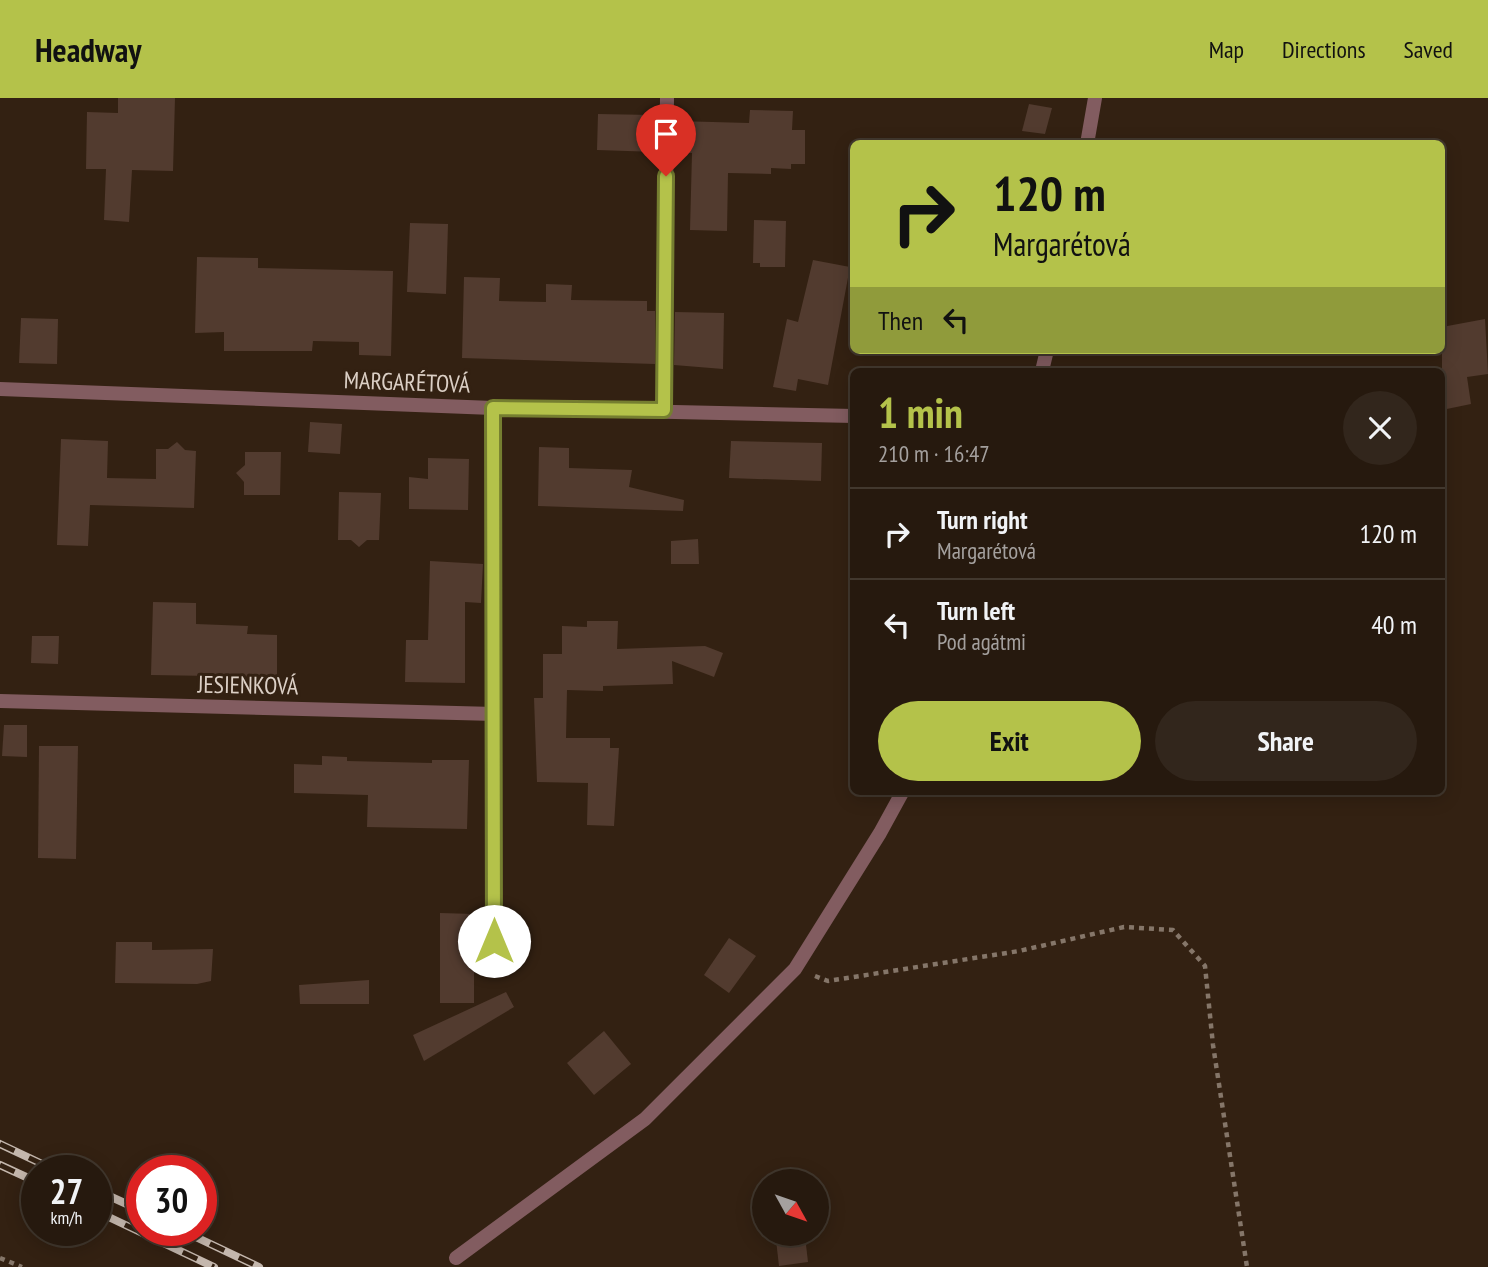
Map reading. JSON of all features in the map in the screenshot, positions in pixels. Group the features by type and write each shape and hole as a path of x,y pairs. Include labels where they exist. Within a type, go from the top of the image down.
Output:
{"street":[{"path":"664,410 667,98"},
{"path":"1088,140 1095,98"},
{"name":"MARGARÉTOVÁ","path":"0,390 493,408 850,416"},
{"path":"493,408 494,941"},
{"name":"JESIENKOVÁ","path":"0,701 495,714"},
{"path":"456,1258 645,1119 795,969 880,833 900,795"}],"path":[{"path":"795,969 828,981 1019,951 1124,927 1173,930 1205,965 1213,1045 1247,1267"},
{"path":"0,1258 22,1267"}],"building":[{"path":"118,98 175,98 173,171 132,170 129,222 104,220 106,169 86,169 87,112 118,113"},
{"path":"1029,104 1052,108 1045,134 1022,131"},
{"path":"750,110 793,111 792,130 805,130 805,164 791,164 791,169 771,168 771,174 728,173 727,231 690,230 692,153 676,152 676,121 749,123"},
{"path":"598,114 653,115 653,120 657,120 657,152 597,150"},
{"path":"754,220 786,221 785,267 760,267 760,263 753,263"},
{"path":"410,223 448,224 446,294 407,292"},
{"path":"197,257 258,258 258,268 393,271 391,356 359,355 359,342 313,341 312,351 224,351 224,332 195,333"},
{"path":"813,260 850,267 828,385 798,379 796,391 773,387 787,319 798,322"},
{"path":"464,277 500,278 499,301 546,302 546,284 572,285 571,300 647,301 647,311 655,311 655,364 462,358"},
{"path":"675,312 724,313 723,369 674,365"},
{"path":"21,318 58,319 57,364 19,363"},
{"path":"1485,319 1488,374 1467,377 1471,404 1445,409 1445,368 1442,368 1442,354 1445,354 1445,326"},
{"path":"310,422 342,424 340,454 308,452"},
{"path":"61,439 108,441 107,478 156,479 156,449 168,449 177,442 185,450 196,451 194,508 90,505 88,546 57,545"},
{"path":"731,441 822,443 821,481 729,478"},
{"path":"539,447 569,448 569,468 632,470 629,487 684,500 683,511 538,506"},
{"path":"245,452 281,452 280,495 244,495 244,482 236,473 245,465"},
{"path":"428,458 469,459 468,510 409,509 409,477 428,479"},
{"path":"339,492 381,493 379,540 367,540 359,547 351,540 338,540"},
{"path":"698,539 699,564 671,564 671,541"},
{"path":"430,561 483,564 481,603 465,602 465,683 405,682 406,640 428,640"},
{"path":"153,602 196,603 196,624 248,626 247,634 277,635 277,677 151,675"},
{"path":"587,621 618,621 617,649 705,646 723,653 714,677 672,661 673,684 603,686 603,691 567,690 566,738 610,738 610,748 619,748 614,826 587,825 588,783 537,782 534,698 543,698 543,654 562,654 562,626 587,627"},
{"path":"32,636 59,636 58,664 31,663"},
{"path":"4,725 27,725 27,757 2,756"},
{"path":"39,746 78,746 76,859 38,858"},
{"path":"322,756 347,757 347,761 432,763 432,760 469,760 467,829 367,827 368,795 294,793 294,764 322,765"},
{"path":"440,913 474,914 474,1003 440,1003"},
{"path":"729,938 756,956 729,993 704,975"},
{"path":"116,942 152,942 152,950 213,949 211,981 197,984 115,983"},
{"path":"369,980 369,1004 300,1004 299,985"},
{"path":"506,992 514,1007 424,1061 413,1035"},
{"path":"604,1031 631,1064 594,1095 567,1063"},
{"path":"777,1246 806,1246 808,1262 779,1266"}],"railway":[{"path":"0,1144 23,1155"},
{"path":"0,1165 21,1175"},
{"path":"112,1197 126,1204"},
{"path":"112,1219 214,1267"},
{"path":"215,1246 259,1267"}],"route":[{"path":"494,941 493,408 664,410 666,176"}]}
